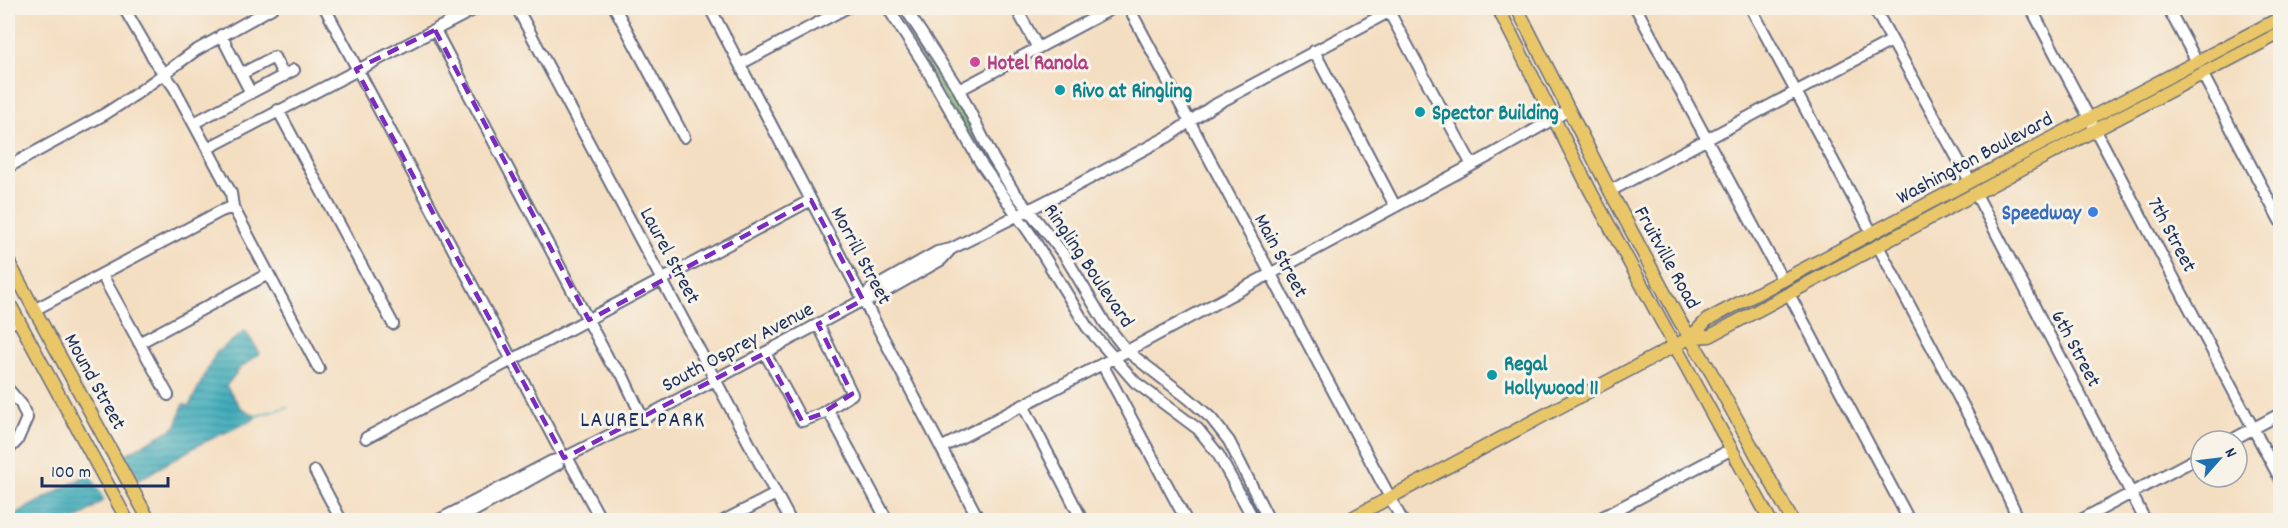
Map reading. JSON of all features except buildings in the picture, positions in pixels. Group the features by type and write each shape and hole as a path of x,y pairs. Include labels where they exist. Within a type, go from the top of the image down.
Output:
{"main road":[{"name":"Fruitville Road","path":"1498,8 1591,192 1770,520"},
{"name":"Fruitville Road","path":"1517,8 1610,191 1678,318 1691,337 1792,520"},
{"name":"Washington Boulevard","path":"1348,520 1691,337 1707,321 2280,18"},
{"name":"Washington Boulevard","path":"1691,337 1710,336 2280,33"},
{"path":"1878,246 1884,235 1942,203 1950,192"},
{"name":"Mound Street","path":"8,261 149,520"},
{"name":"Mound Street","path":"8,301 12,322 95,461 127,520"},
{"path":"12,322 26,323 50,338"}],"street":[{"path":"124,8 156,63 174,87 208,148 231,193 233,207 320,369"},
{"path":"8,167 105,114 221,35 272,8"},
{"path":"325,8 511,361 601,520"},
{"path":"208,148 477,8"},
{"name":"Laurel Street","path":"517,8 790,520"},
{"path":"615,8 684,137"},
{"name":"Morrill Street","path":"710,8 979,520"},
{"path":"740,64 846,8"},
{"name":"Ringling Boulevard","path":"888,8 927,69 980,162 1032,235 1088,327 1135,382 1198,429 1218,454 1254,520"},
{"name":"Ringling Boulevard","path":"904,8 959,90 993,158 1012,189 1065,256 1105,323 1127,351 1211,418 1229,441 1269,520"},
{"path":"1016,8 1038,48"},
{"path":"959,90 1113,8"},
{"name":"Main Street","path":"1129,8 1401,520"},
{"path":"1636,8 1782,282"},
{"path":"1751,8 1872,233"},
{"path":"1874,8 1970,181"},
{"name":"7th Street","path":"2031,8 2280,478"},
{"path":"2168,8 2197,62"},
{"path":"1391,9 1472,165"},
{"name":"South Osprey Avenue","path":"440,520 552,461 564,458 643,419 863,300 874,298 941,260 951,249 1159,142 1211,106 1391,9"},
{"path":"435,30 610,362 622,374 643,419"},
{"path":"221,35 251,93"},
{"path":"1610,191 1891,41"},
{"path":"1314,51 1395,206"},
{"path":"194,123 289,73 274,57 241,74"},
{"path":"2203,75 2280,220"},
{"path":"278,110 393,324"},
{"path":"942,448 1113,359 1569,110"},
{"name":"6th Street","path":"1976,194 2145,520"},
{"path":"366,438 811,200"},
{"path":"34,310 221,211 233,207"},
{"path":"1878,246 1983,443 2019,520"},
{"path":"139,343 268,274"},
{"path":"102,275 168,395"},
{"path":"1789,294 1909,520"},
{"path":"765,353 802,421 828,410 852,392 818,324"},
{"path":"1102,364 1186,520"},
{"path":"8,389 21,404 27,418 17,441 8,450"},
{"path":"1023,405 1082,520"},
{"path":"828,410 887,520"},
{"path":"2249,431 2280,414"},
{"path":"1597,520 1732,449"},
{"path":"564,458 594,520"},
{"name":"South Osprey Avenue","path":"458,520 555,467 564,458"},
{"path":"2081,520 2189,463"},
{"path":"315,471 342,520"},
{"path":"725,520 776,494"}],"highlighted area":[{"path":"435,30 589,320 811,200 863,300 818,324 852,394 821,414 802,421 765,353 564,458 356,69"}],"green space":[{"path":"910,30 940,68 997,175 995,176 969,140 907,33"}],"water":[{"path":"245,331 260,353 240,368 226,386 241,408 256,416 253,420 200,444 104,500 76,520 8,520 176,427 183,404 189,406 216,353"}],"pier":[{"path":"123,452 140,483 106,502 89,471"}],"waterway":[{"path":"256,416 288,407"}],"place":[{"name":"Hotel Ranola","path":"975,62"},
{"name":"Rivo at Ringling","path":"1060,90"},
{"name":"Spector Building","path":"1420,112"},
{"name":"Speedway","path":"2093,212"},
{"name":"Regal Hollywood 11","path":"1492,375"}],"district":[{"name":"LAUREL PARK","path":"643,418"}]}
